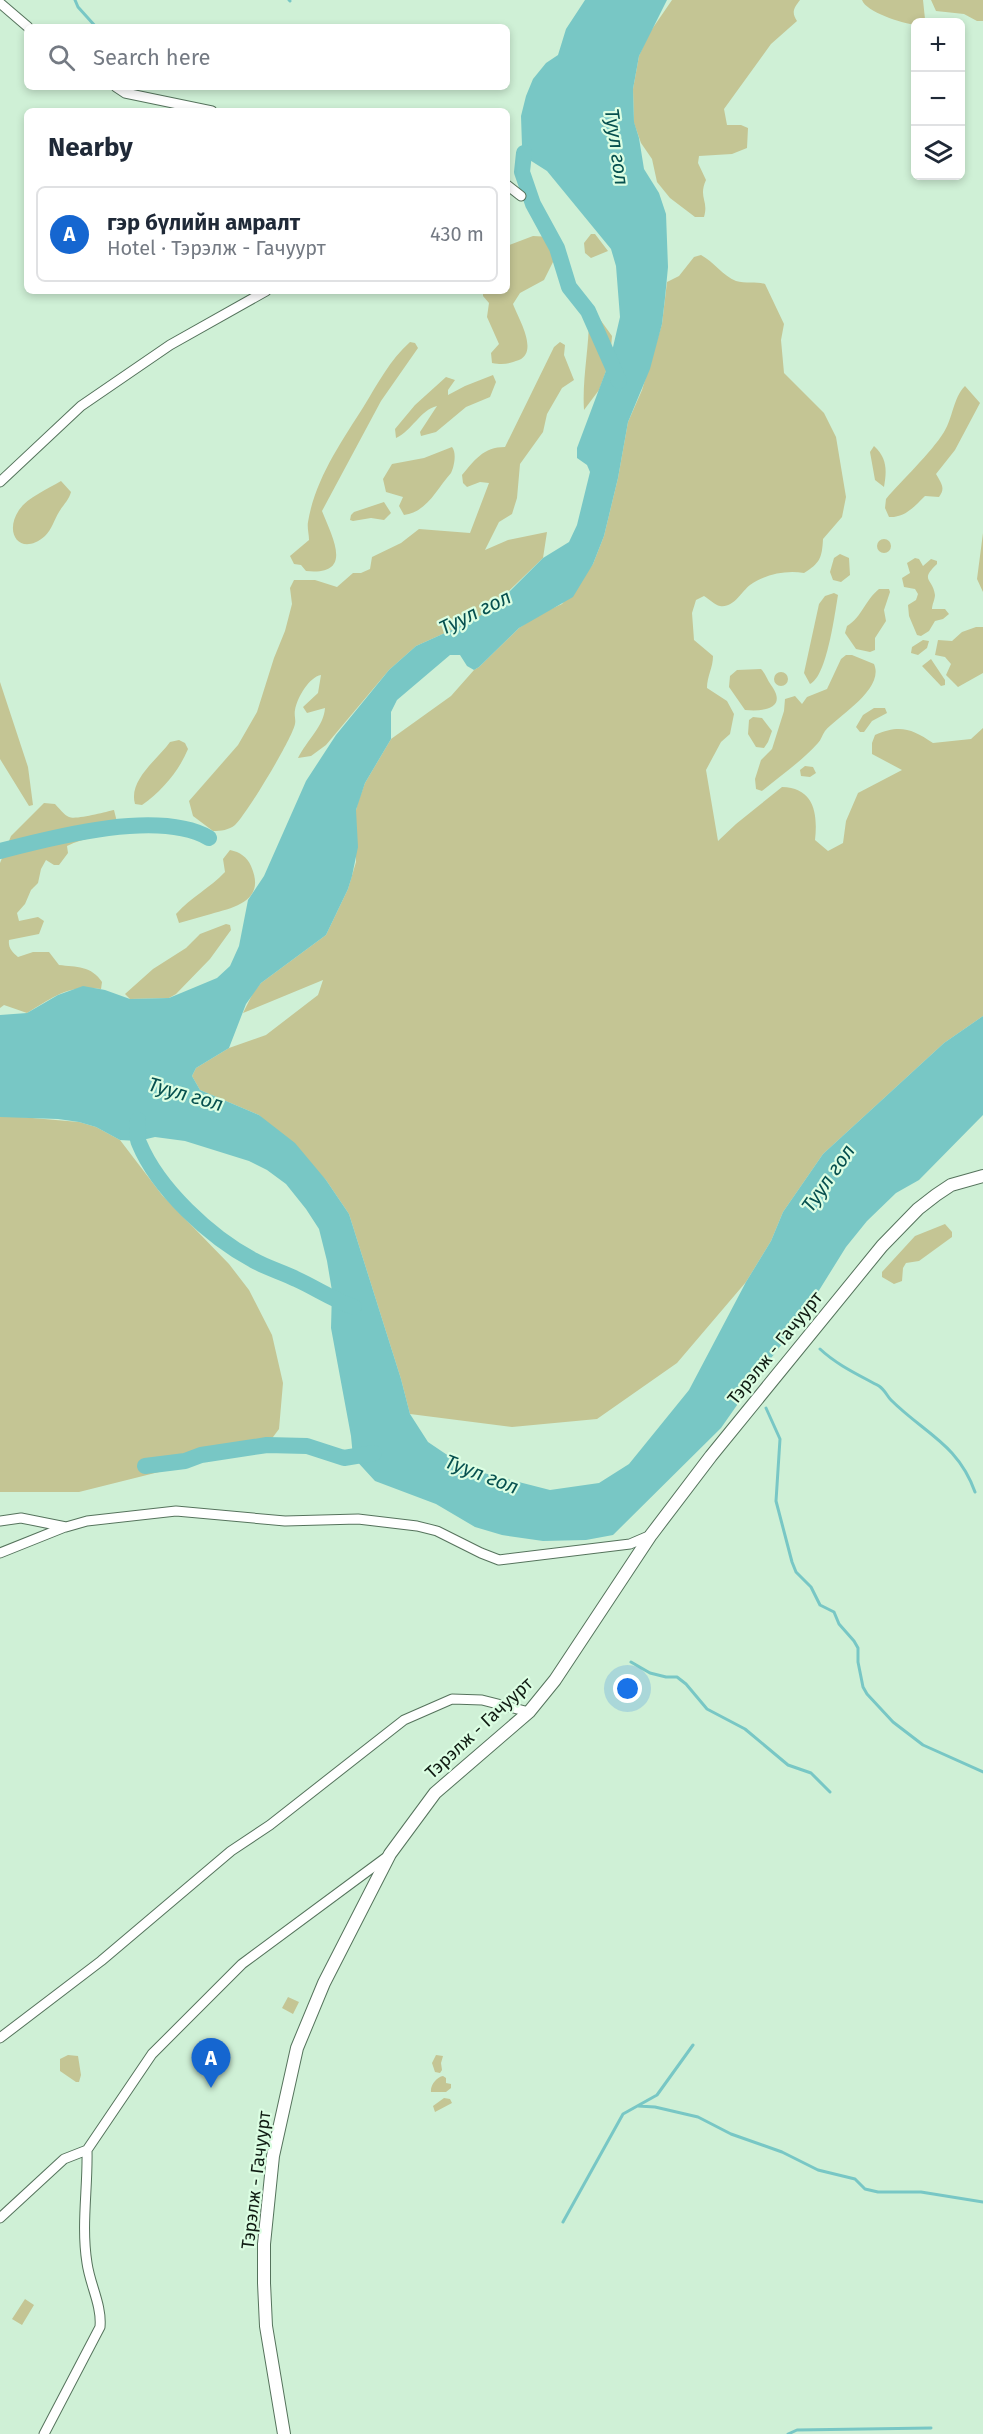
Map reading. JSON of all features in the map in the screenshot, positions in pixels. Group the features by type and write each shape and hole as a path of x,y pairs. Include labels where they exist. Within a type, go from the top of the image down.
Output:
{"main road":[{"name":"Тэрэлж - Гачуурт","path":"284,2434 266,2326 264,2283 264,2244 273,2156 297,2048 324,1983 390,1854 435,1793 529,1712 555,1680 651,1535 711,1456 882,1246 936,1194 951,1185 983,1176"}],"street":[{"path":"0,3 24,24"},
{"path":"120,90 125,93 198,108"},
{"path":"510,187 522,196"},
{"path":"0,482 81,406 170,345 261,294"},
{"path":"0,1553 87,1521 176,1511 285,1521 358,1520 417,1526 437,1531 481,1554 499,1560 630,1544 651,1535"},
{"path":"0,1521 21,1518 66,1527"},
{"path":"0,2038 101,1961 231,1851 270,1825 404,1720 452,1699 483,1700 529,1712"},
{"path":"44,2434 100,2327 99,2311 87,2264 84,2224 87,2150 152,2054 208,1996 242,1964 390,1854"},
{"path":"0,2217 64,2159 87,2150"}],"green space":[{"path":"672,0 800,0 794,10 797,21 771,44 724,109 727,125 741,125 748,128 747,148 732,154 699,156 698,163 706,180 703,191 704,217 695,217 670,198 657,182 652,159 641,143 634,123 633,89 639,56 648,35"},
{"path":"862,0 923,0 925,18 911,18 911,24 902,22 877,13"},
{"path":"931,0 983,0 983,21 977,21 964,14 936,11"},
{"path":"591,234 595,234 608,251 591,258 585,253 584,243"},
{"path":"533,236 551,237 557,254 544,280 520,293 513,304 527,342 525,356 506,364 499,364 492,363 491,353 499,344 487,317 489,303 483,294 510,294 510,245"},
{"path":"701,255 736,281 765,284 784,324 781,340 784,373 824,413 836,437 846,497 842,517 823,539 822,551 817,563 804,573 783,573 763,578 750,585 733,602 725,606 718,605 704,596 696,600 692,613 694,640 713,656 707,688 727,701 734,714 730,734 721,742 706,770 718,841 782,787 793,788 807,797 812,804 816,820 815,840 828,851 843,843 846,821 858,793 902,770 872,754 875,735 899,729 912,731 933,743 971,739 983,728 983,1016 944,1043 823,1154 783,1212 771,1241 746,1282 677,1363 597,1419 512,1427 410,1414 349,1214 326,1180 259,1115 200,1090 192,1076 196,1068 229,1048 266,1035 318,995 323,980 243,1013 261,983 326,935 348,889 356,862 358,802 365,783 391,739 451,696 474,670 519,628 540,614 562,604 593,564 604,536 628,422 642,390 662,324 667,282 679,276 694,257"},
{"path":"589,318 599,318 612,336 610,360 599,390 584,410 584,387"},
{"path":"410,342 415,343 418,348 381,401 322,511 334,543 335,561 331,567 321,571 306,571 301,565 294,564 290,556 309,540 308,522 323,476 338,447 385,372"},
{"path":"560,342 565,345 564,355 574,380 562,388 547,414 543,432 520,464 517,498 512,514 499,522 485,550 508,540 547,532 543,558 488,611 476,619 416,646 389,670 326,745 311,756 298,758 324,715 325,708 307,713 303,707 318,693 321,675 312,680 298,700 295,724 286,745 249,807 233,827 213,831 193,816 189,801 238,745 257,712 285,631 292,604 290,588 294,580 315,580 337,587 353,573 361,573 370,569 372,557 401,543 419,529 470,533 489,483 480,482 467,487 463,483 462,475 485,452 505,447 554,347"},
{"path":"493,375 496,382 490,397 466,407 436,432 421,436 420,432 437,406 431,408 407,431 396,438 395,429 415,405 446,377 455,380 448,390 448,395"},
{"path":"965,386 980,403 955,450 936,474 942,486 941,494 939,497 925,496 900,516 889,517 885,508 886,499 938,440"},
{"path":"874,446 885,465 884,487 875,480 870,452"},
{"path":"452,447 455,456 451,473 425,505 419,510 404,515 399,506 403,497 386,492 383,479 392,464 424,458"},
{"path":"61,481 71,492 45,536 29,544 17,540 13,527 19,510 33,497"},
{"path":"384,502 391,513 384,520 371,518 350,520 354,512"},
{"path":"983,533 983,592 977,579"},
{"path":"884,539 889,541 891,546 889,551 884,553 879,551 877,546 879,541"},
{"path":"840,554 849,558 850,575 841,582 833,580 830,572 834,558"},
{"path":"915,558 919,559 923,566 931,559 937,561 928,577 935,595 932,609 945,609 949,614 935,621 929,631 921,636 917,635 909,616 908,605 916,600 918,594 915,589 904,587 902,578 910,573 907,563"},
{"path":"879,589 889,589 890,592 884,610 886,621 875,638 875,650 870,652 856,649 845,633 847,626"},
{"path":"834,593 838,595 826,657 816,679 810,684 804,673 819,604 825,596"},
{"path":"983,627 983,673 958,687 946,675 951,664 945,657 935,655 938,640 952,641 962,632"},
{"path":"923,640 929,641 927,648 918,655 911,653 912,647"},
{"path":"846,655 852,655 874,664 876,673 867,692 825,731 812,750 762,791 756,789 755,779 761,760 772,749 784,711 785,699 795,696 802,704 807,697 827,689 841,659"},
{"path":"931,659 945,680 945,685 941,686 922,666"},
{"path":"761,669 776,693 777,699 772,707 745,710 729,687 730,676 737,670"},
{"path":"778,672 784,672 788,679 784,686 778,686 774,682 774,676"},
{"path":"0,682 28,767 33,805 29,806 0,759"},
{"path":"874,708 885,708 887,713 872,721 864,732 860,732 856,727 863,715"},
{"path":"753,717 762,718 772,731 764,748 756,747 748,734 749,720"},
{"path":"179,740 185,743 188,749 175,773 142,805 135,804 136,787 145,770 170,742"},
{"path":"805,766 813,767 816,773 810,777 801,776 800,770"},
{"path":"44,803 55,804 65,815 73,818 114,810 118,826 67,846 68,853 59,865 46,860 38,883 17,913 19,921 38,917 44,921 39,934 9,940 11,950 18,957 33,952 49,952 59,965 77,967 93,973 102,982 101,989 70,990 53,997 27,1013 4,1005 0,1008 0,863 11,836"},
{"path":"230,850 243,855 251,866 255,878 252,894 239,905 179,923 176,914 225,872 223,859"},
{"path":"226,924 230,925 231,930 210,959 176,994 169,998 130,999 125,994 153,969 186,948 200,934"},
{"path":"0,1117 79,1122 96,1127 120,1140 162,1195 229,1264 249,1290 272,1335 283,1383 279,1429 267,1445 79,1492 0,1492"},
{"path":"945,1224 952,1232 952,1237 919,1261 906,1263 903,1268 902,1281 894,1284 882,1277 882,1272 915,1236"},
{"path":"288,1997 299,2002 293,2014 282,2008"},
{"path":"68,2055 78,2056 81,2075 79,2082 60,2071 60,2059"},
{"path":"436,2055 443,2056 440,2073 435,2072 432,2063"},
{"path":"443,2076 446,2078 446,2083 451,2084 451,2088 446,2092 431,2092 434,2082"},
{"path":"444,2098 450,2099 452,2103 435,2112 433,2106"},
{"path":"25,2299 34,2305 22,2325 12,2319"}],"water":[{"name":"Туул гол","path":"585,0 667,0 639,56 633,89 634,122 644,169 659,193 666,214 668,267 662,324 650,369 628,422 604,536 593,564 573,597 519,628 474,670 467,666 460,655 450,655 397,700 391,712 391,739 365,783 356,810 358,847 352,876 326,935 261,983 246,1004 229,1048 196,1068 192,1076 200,1090 259,1115 295,1143 326,1180 349,1214 410,1414 428,1442 468,1469 550,1490 599,1483 629,1464 689,1390 746,1282 771,1241 783,1212 823,1154 944,1043 983,1016 983,1115 919,1180 896,1193 867,1221 846,1247 800,1321 721,1428 613,1535 586,1540 543,1541 502,1535 475,1527 436,1504 375,1481 353,1457 331,1328 332,1291 327,1261 319,1229 286,1184 267,1170 249,1161 185,1141 155,1137 138,1141 120,1140 96,1127 79,1122 0,1117 0,1015 27,1013 58,995 83,986 105,990 130,999 169,998 217,978 230,966 239,946 248,900 264,876 306,781 336,735 389,670 416,646 476,619 500,601 543,558 569,542 577,525 590,472 587,465 577,458 577,448 610,360 620,317 616,266 611,249 547,171 525,157 522,146 521,116 533,79 546,63 558,55 566,29"}],"waterway":[{"path":"75,0 78,7 93,24"},
{"path":"524,153 522,172 533,204 557,248 569,287 588,311 619,381"},
{"path":"0,851 77,833 135,826 163,826 188,830 209,838"},
{"path":"138,1120 138,1141 148,1160 172,1194 203,1225 253,1260 354,1307"},
{"path":"820,1349 841,1365 881,1388 903,1411 950,1450 968,1476 975,1492"},
{"path":"766,1408 780,1439 776,1501 792,1562 796,1572 811,1587 820,1605 834,1612 839,1624 858,1648 858,1662 863,1687 867,1694 893,1722 923,1745 983,1772"},
{"path":"145,1466 185,1461 201,1455 267,1445 307,1446 344,1458 374,1453"},
{"path":"631,1662 650,1673 677,1677 707,1709 745,1729 788,1765 811,1773 830,1792"},
{"path":"563,2222 623,2114 657,2095 693,2045"},
{"path":"638,2106 655,2107 698,2117 731,2134 782,2152 818,2170 855,2179 865,2189 878,2192 921,2192 983,2202"},
{"path":"788,2434 797,2430 931,2428"}],"place":[{"name":"гэр бүлийн амралт","path":"211,2088"}]}
